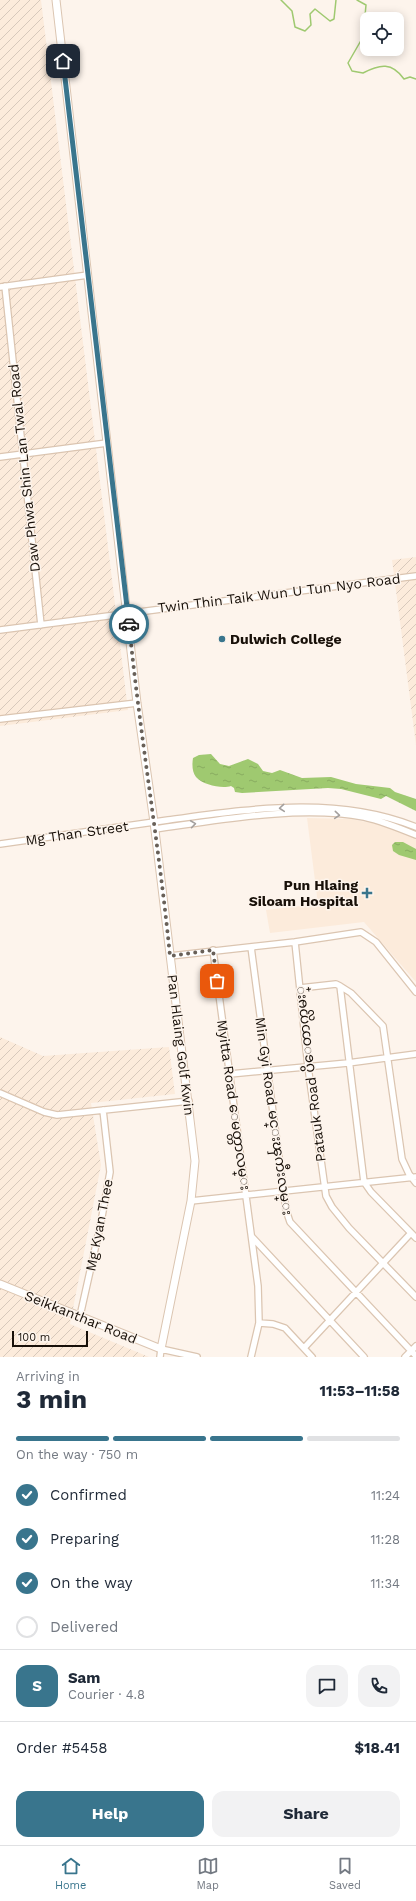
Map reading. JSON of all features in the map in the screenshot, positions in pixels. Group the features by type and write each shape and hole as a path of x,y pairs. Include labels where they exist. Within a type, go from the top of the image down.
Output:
{"street":[{"name":"Pan Hlaing Golf Kwin","path":"56,0 138,703 196,1161 191,1201 161,1349"},
{"path":"2,286 88,275"},
{"name":"Daw Phwa Shin Lan Twal Road","path":"2,286 42,625"},
{"path":"0,457 107,443"},
{"name":"Twin Thin Taik Wun U Tun Nyo Road","path":"0,630 128,612 416,576"},
{"path":"0,719 138,703"},
{"path":"154,826 290,807 333,807 372,813 416,827"},
{"path":"154,826 310,812 363,817 390,824 416,835"},
{"name":"Mg Than Street","path":"0,844 154,826"},
{"path":"170,956 295,942 361,932 376,942 416,992"},
{"name":"Patauk Road ပိေတာက္လမး္","path":"295,942 308,1067 324,1187 332,1207 349,1228 385,1263 416,1297"},
{"name":"Min Gyi Road မင္းၾကီးလမ္း","path":"250,947 283,1192 290,1222 416,1356"},
{"name":"Myitta Road ေမတ္တာလမ္း","path":"213,950 252,1236 259,1299 259,1323 250,1357"},
{"path":"300,988 336,984 351,993 383,1026 402,1159 414,1177 416,1183"},
{"path":"340,986 348,1063 364,1182 371,1192 416,1238"},
{"path":"230,1074 268,1072 416,1054"},
{"path":"0,1093 44,1112 57,1115 189,1100"},
{"name":"Mg Kyan Thee","path":"80,1316 101,1222 110,1172 102,1110"},
{"path":"191,1201 414,1177"},
{"path":"304,1348 329,1320 385,1263 411,1233"},
{"path":"252,1236 364,1357"},
{"name":"Seikkanthar Road","path":"0,1284 161,1349"},
{"path":"259,1323 273,1324 284,1328 312,1357"},
{"path":"405,1357 416,1346"},
{"path":"160,1357 161,1349 197,1357"}],"shaded area":[{"path":"0,0 41,0 128,710 0,726"},
{"path":"416,557 416,745 392,560"},
{"name":"Pun Hlaing Siloam Hospital","path":"307,818 351,819 386,826 416,837 416,982 364,922 270,933 266,910 318,904"},
{"path":"0,1037 43,1056 169,1047 175,1094 91,1103 101,1165 70,1324 149,1357 0,1357"}],"water":[{"path":"211,754 220,764 229,766 248,759 258,764 263,771 272,773 280,770 302,778 331,777 356,784 390,788 395,792 416,799 416,811 386,796 381,799 341,789 328,788 242,793 235,792 234,788 231,786 213,786 199,780 196,777 192,763 193,758 199,755"},
{"path":"395,842 403,842 416,849 416,860 399,855 393,851 392,845"}],"waterway":[{"path":"281,0 292,11 295,27 305,31 311,25 310,14 315,9 330,21 334,19 336,0"},
{"path":"357,0 366,5 363,37 348,63 352,71 363,73 380,66 385,66 395,70 404,79 410,77 416,79"}],"way so far":[{"path":"129,624 138,707 155,829 170,956 213,950 217,981"}],"place":[{"name":"Dulwich College","path":"222,639"},
{"name":"Pun Hlaing Siloam Hospital","path":"367,893"}],"route":[{"path":"63,61 129,624"}]}
